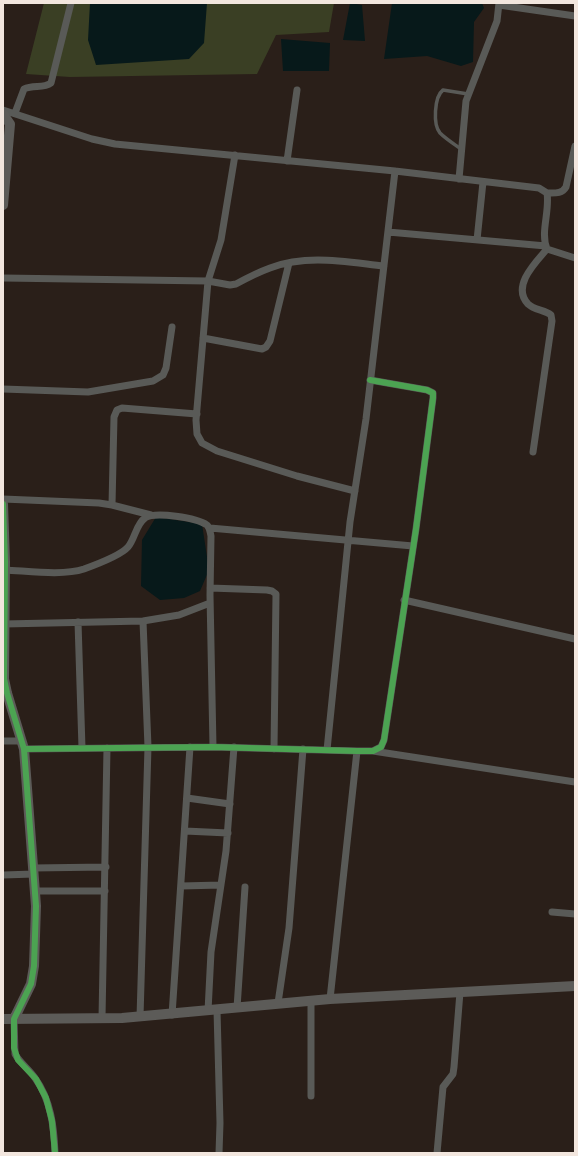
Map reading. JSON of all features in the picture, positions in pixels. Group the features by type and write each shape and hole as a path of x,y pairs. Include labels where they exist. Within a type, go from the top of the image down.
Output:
{"street":[{"path":"15,113 24,89 33,86 48,85 51,82 71,3"},
{"path":"458,179 464,110 468,94 497,21 499,4 575,16"},
{"path":"287,161 297,90"},
{"path":"3,110 92,139 146,147 395,171 539,188 548,193 564,191 575,146"},
{"path":"3,114 10,124 3,205"},
{"path":"235,155 221,240 208,281 197,414 197,434 202,443 217,451 303,478 355,491"},
{"path":"327,750 348,539 370,380 395,171"},
{"path":"477,240 483,182"},
{"path":"546,248 544,241 548,193"},
{"path":"388,232 546,248 575,258"},
{"path":"533,452 552,321 551,315 530,306 527,302 524,289 527,274 546,248"},
{"path":"3,278 208,281 230,285 236,284 271,268 289,263 318,259 384,266"},
{"path":"203,338 262,349 266,347 270,341 289,263"},
{"path":"3,390 88,392 153,381 163,375 166,368 172,326"},
{"path":"370,380 433,393 413,546 384,740 381,747 372,750"},
{"path":"112,505 114,416 117,410 122,408 197,414"},
{"path":"3,499 112,505 151,515"},
{"path":"3,504 5,570 4,679 23,745 35,892 35,940 31,984 14,1019 15,1054 36,1078 46,1098 52,1121 55,1153"},
{"path":"5,570 62,572 84,569 128,547 144,518 159,514 193,520 205,524 210,528 348,539 413,546"},
{"path":"210,528 210,603 214,747"},
{"path":"210,588 267,590 276,594 274,749"},
{"path":"404,600 575,639"},
{"path":"4,624 143,621 179,615 210,603"},
{"path":"140,1017 148,747 143,621"},
{"path":"78,622 82,748"},
{"path":"3,741 23,745 82,748 234,747 303,750 372,750 575,782"},
{"path":"172,1015 190,747"},
{"path":"219,1153 220,1123 211,952 228,834 234,747"},
{"path":"102,1018 106,867 107,748"},
{"path":"278,1003 289,928 303,750"},
{"path":"330,999 357,751"},
{"path":"187,798 230,804"},
{"path":"185,831 228,834"},
{"path":"3,875 34,871 106,867"},
{"path":"181,886 221,885"},
{"path":"237,1008 245,887"},
{"path":"35,892 105,891"},
{"path":"552,912 575,914"},
{"path":"3,1019 102,1018 215,1014 237,1008 311,1000 575,986"},
{"path":"437,1153 444,1087 445,1082 453,1074 454,1067 460,992"},
{"path":"311,1000 311,1096"}],"lane":[{"path":"461,149 440,133 437,128 438,97 443,90 468,94"}],"green space":[{"path":"44,3 334,3 329,32 276,35 257,74 70,77 26,74"}],"shaded area":[{"path":"90,3 207,3 204,43 189,59 96,65 88,40"},
{"path":"350,3 362,5 365,41 343,40"},
{"path":"392,3 482,3 484,8 474,22 473,62 461,66 427,56 384,59"},
{"path":"281,39 330,43 329,71 283,71"},
{"path":"156,517 202,524 209,570 200,591 184,598 160,600 141,586 142,540"}],"cycle path":[{"path":"24,749 213,747 373,751 381,747 384,740 416,529 433,393 427,390 370,380"},
{"path":"3,504 5,562 4,679 24,749 36,906 34,966 31,984 14,1019 14,1048 18,1060 36,1079 46,1098 52,1121 55,1153"}]}
